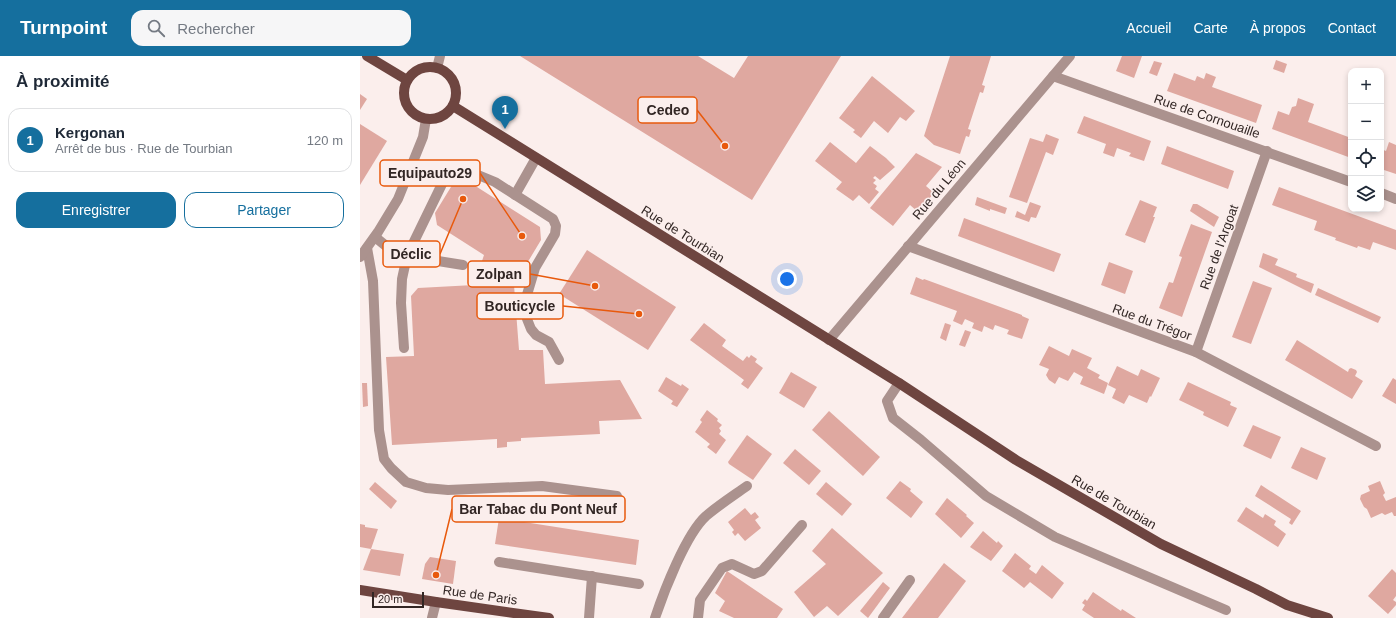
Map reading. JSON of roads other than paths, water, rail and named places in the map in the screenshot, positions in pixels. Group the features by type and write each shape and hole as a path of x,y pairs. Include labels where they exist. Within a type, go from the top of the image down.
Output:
{"main road":[{"path":"367,56 407,80"},
{"path":"426,67 437,68 444,70 453,80 456,93 453,106 448,113 440,118 426,119 413,113 408,108 405,101 404,86 411,75 420,69 426,67"},
{"name":"Rue de Tourbian","path":"453,106 899,383 1016,460 1161,544 1287,605 1328,618"},
{"name":"Rue de Paris","path":"360,590 549,618"},
{"path":"1287,605 1308,618"}],"street":[{"path":"437,68 440,56"},
{"name":"Rue du Léon","path":"829,340 1070,56"},
{"name":"Rue de Cornouaille","path":"1053,76 1348,181"},
{"path":"360,257 398,200 423,137 426,119"},
{"name":"Rue de l'Argoat","path":"1196,352 1267,151"},
{"path":"515,195 536,158"},
{"path":"404,348 401,303 402,279 407,256 442,184 454,170 466,170 495,182 553,219 556,226 555,234 536,268 526,298 527,319 531,329 536,335 549,342 559,360"},
{"path":"1384,194 1396,199"},
{"path":"375,236 391,250 407,256 463,265"},
{"name":"Rue du Trégor","path":"908,246 1196,352 1376,446"},
{"path":"367,248 373,281 379,430 384,459 391,468 406,482 426,488 448,490 542,486 617,496"},
{"path":"899,383 887,401 893,418 986,496 1055,537 1226,610"},
{"path":"655,618 662,598 695,529 706,516 746,486"},
{"path":"698,618 700,600 722,568 732,564 754,574 762,571 802,525"},
{"path":"499,562 639,584"},
{"path":"589,618 592,576"},
{"path":"883,618 910,580"},
{"path":"432,618 436,602"}],"place":[{"name":"Kergonan","path":"505,129"},
{"name":"Cedeo","path":"725,146"},
{"name":"Déclic","path":"463,199"},
{"name":"Equipauto29","path":"522,236"},
{"name":"Zolpan","path":"595,286"},
{"name":"Bouticycle","path":"639,314"},
{"name":"Bar Tabac du Pont Neuf","path":"436,575"}]}
